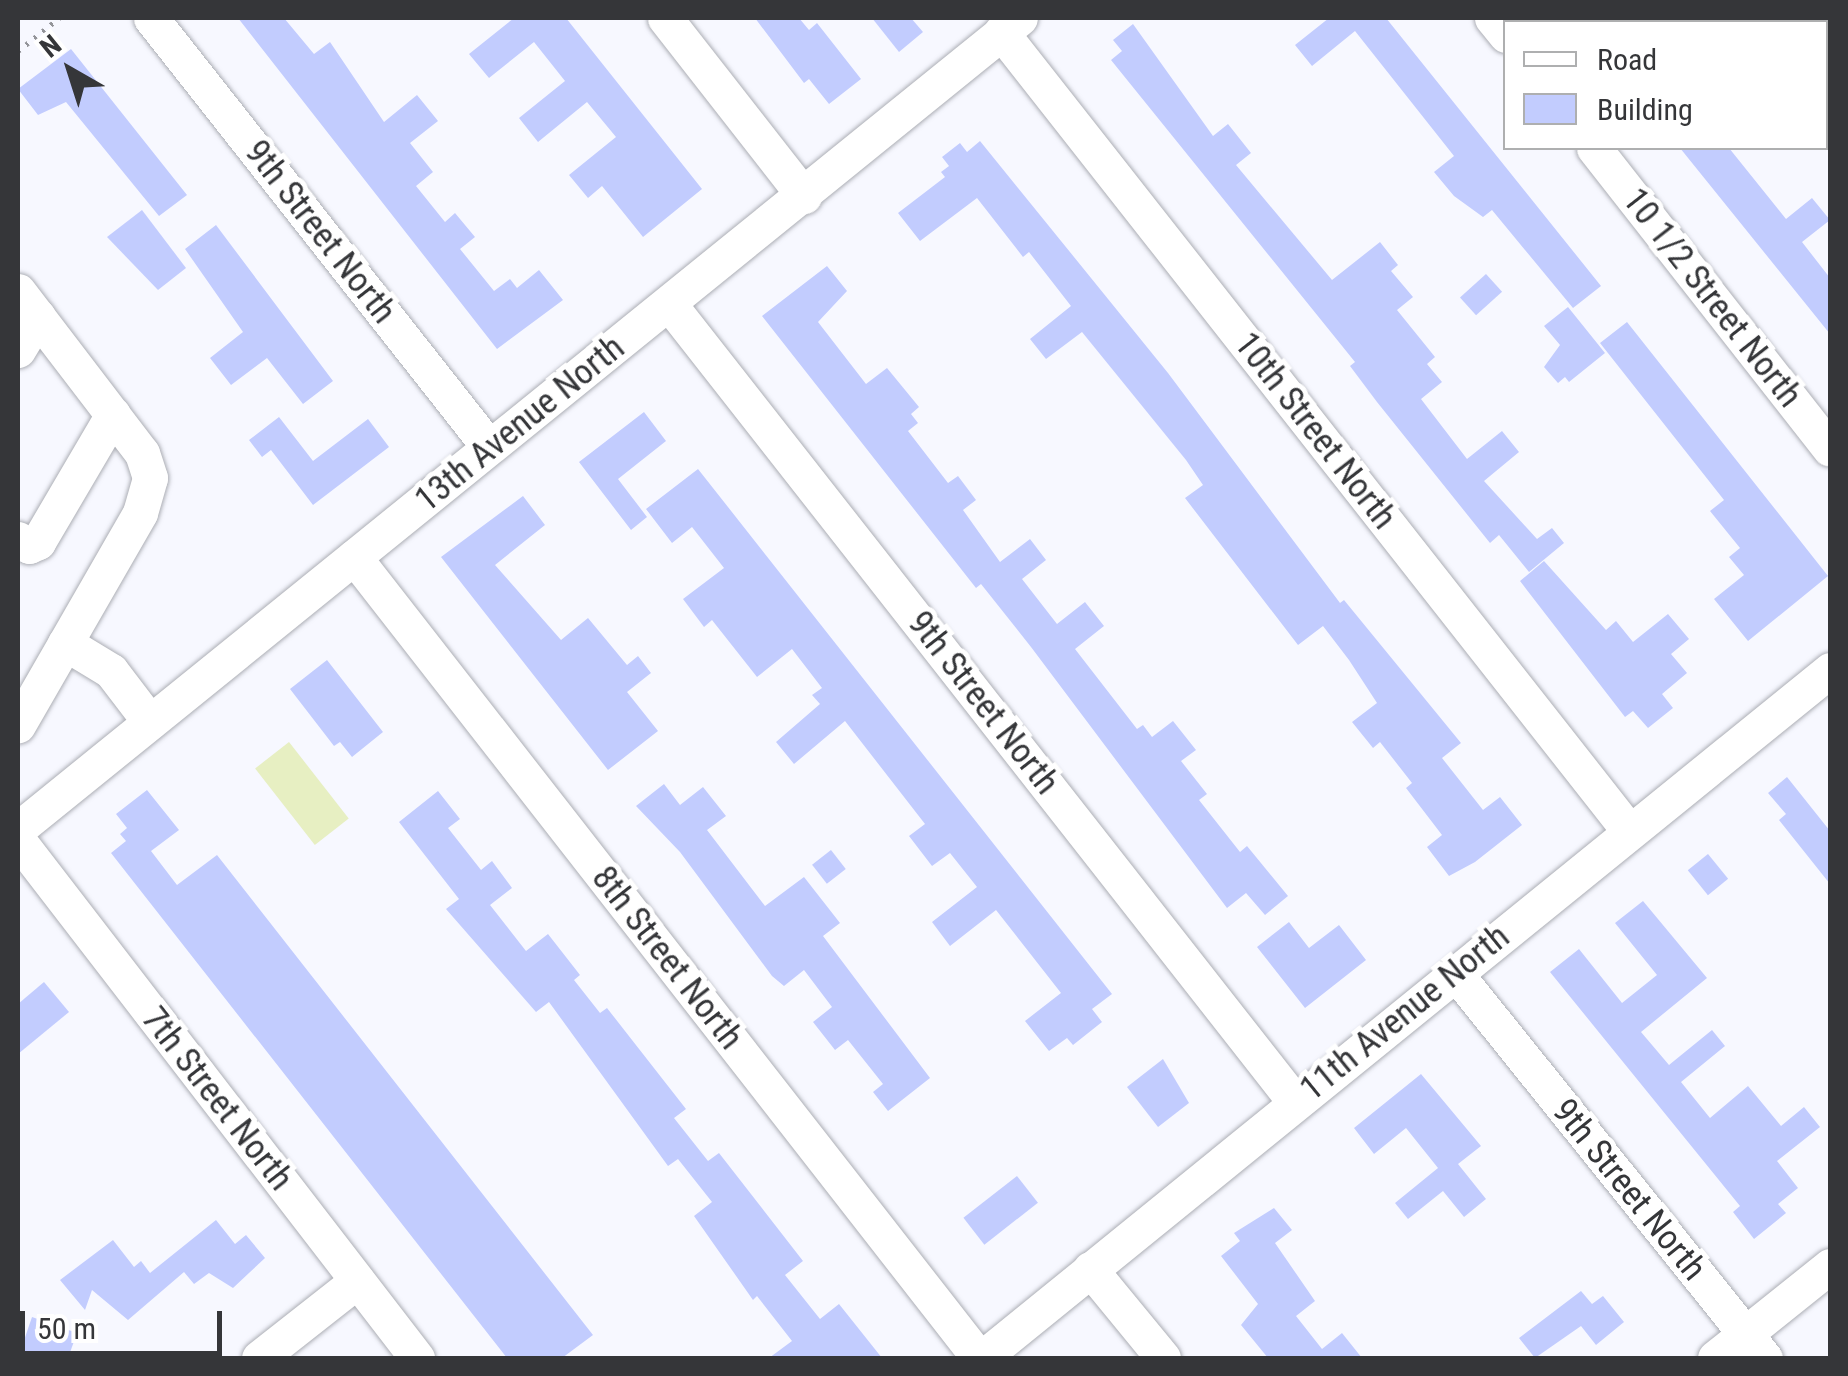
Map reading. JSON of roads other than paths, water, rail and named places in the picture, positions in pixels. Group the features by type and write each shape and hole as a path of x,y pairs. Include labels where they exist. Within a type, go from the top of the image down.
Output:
{"street":[{"name":"9th Street North","path":"151,18 489,447"},
{"path":"665,18 804,196"},
{"name":"13th Avenue North","path":"18,829 670,305 1011,25"},
{"name":"10th Street North","path":"1011,25 1629,830"},
{"name":"10 1/2 Street North","path":"1596,150 1830,449"},
{"path":"18,350 28,304"},
{"path":"18,725 149,493 148,466 28,304"},
{"name":"9th Street North","path":"670,305 1295,1102"},
{"path":"18,539 38,542 113,414"},
{"name":"8th Street North","path":"354,557 980,1358"},
{"path":"65,644 111,671 150,722"},
{"name":"11th Avenue North","path":"980,1358 1629,830 1826,683"},
{"name":"7th Street North","path":"18,840 417,1358"},
{"name":"9th Street North","path":"1456,974 1755,1346"},
{"path":"1714,1358 1755,1346 1830,1266"},
{"path":"1090,1270 1162,1358"},
{"path":"258,1358 357,1281"}]}
